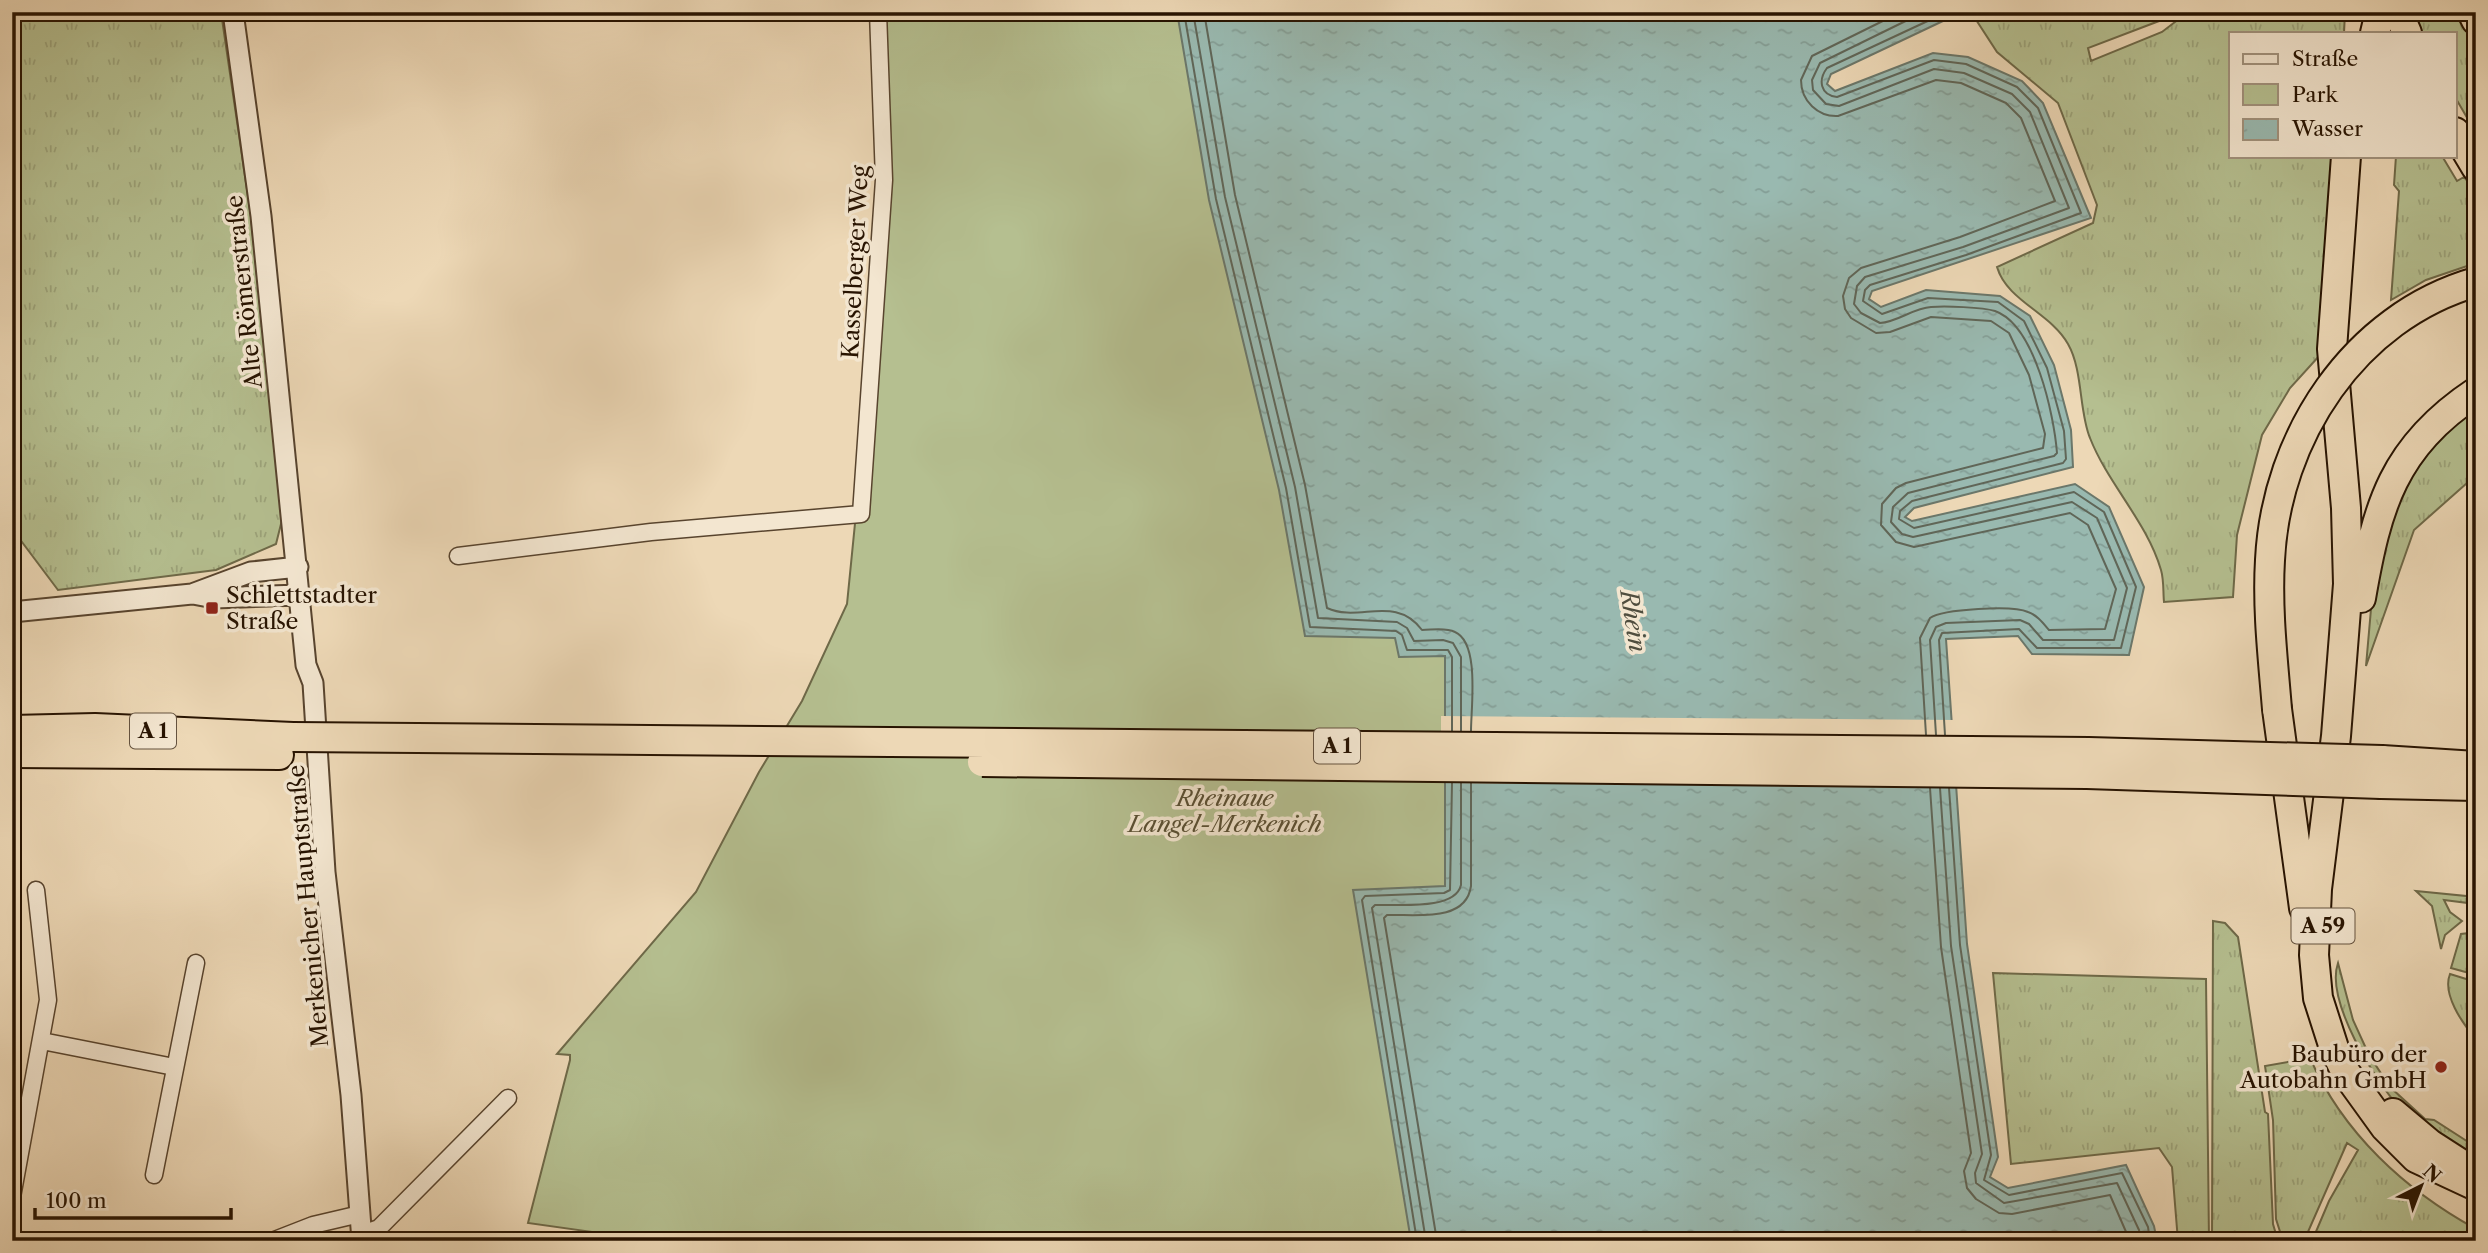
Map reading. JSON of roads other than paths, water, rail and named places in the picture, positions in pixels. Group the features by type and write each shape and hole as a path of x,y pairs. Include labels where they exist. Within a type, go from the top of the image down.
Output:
{"highway":[{"path":"2359,32 2362,12"},
{"path":"2375,32 2380,12"},
{"path":"2399,12 2407,32"},
{"path":"2472,12 2476,19"},
{"path":"2456,134 2476,167"},
{"name":"A 59","path":"2346,158 2332,349 2346,508 2348,584 2336,736 2317,888 2315,976 2325,1023 2356,1089 2408,1152 2443,1173"},
{"name":"A 59","path":"2353,158 2340,333 2341,380 2360,544 2347,743 2324,894 2325,977 2341,1031 2355,1061 2387,1106 2430,1144 2476,1172"},
{"path":"2315,976 2277,709 2270,559 2277,507 2294,450 2318,402 2364,347 2413,311 2476,282"},
{"path":"2356,622 2378,514 2392,481 2426,432 2476,392"},
{"name":"A 1","path":"12,730 95,729 293,746"},
{"name":"A 1","path":"12,753 293,746 2062,752 2382,772 2476,786"},
{"name":"A 1","path":"2382,772 2476,766"},
{"path":"2443,1173 2476,1186"},
{"path":"2443,1173 2476,1197"}],"street":[{"name":"Alte Römerstraße","path":"233,12 257,177 298,568"},
{"name":"Kasselberger Weg","path":"458,555 664,531 861,514 884,180 877,12"},
{"path":"12,612 192,594 251,572 298,568"},
{"name":"Merkenicher Hauptstraße","path":"298,568 306,665 313,683 326,872 351,1095 361,1229"},
{"path":"192,594 214,598 300,595"},
{"path":"12,1198 48,1000 36,890"},
{"path":"154,1175 195,963"},
{"path":"42,1041 174,1067"},
{"path":"272,1241 313,1225 379,1228 508,1098"}],"water":[{"name":"Rhein","path":"1177,12 1939,12 1945,20 1831,74 1827,84 1835,91 1933,53 1968,57 2022,81 2043,103 2091,218 1872,291 1869,299 1881,307 1926,290 2000,296 2030,316 2054,365 2071,430 2073,467 1914,508 1905,517 1912,521 2075,484 2109,507 2144,587 2129,655 2032,654 2018,636 1946,639 1967,944 1998,1157 1990,1177 2008,1188 2126,1165 2154,1226 2157,1241 1411,1241 1353,890 1445,886 1445,656 1399,657 1395,638 1305,636 1279,490 1209,200"}],"place":[{"name":"Schlettstadter Straße","path":"212,608"},
{"name":"Baubüro der Autobahn GmbH","path":"2441,1067"}],"park label":[{"name":"Rheinaue Langel-Merkenich","path":"1225,811"}]}
